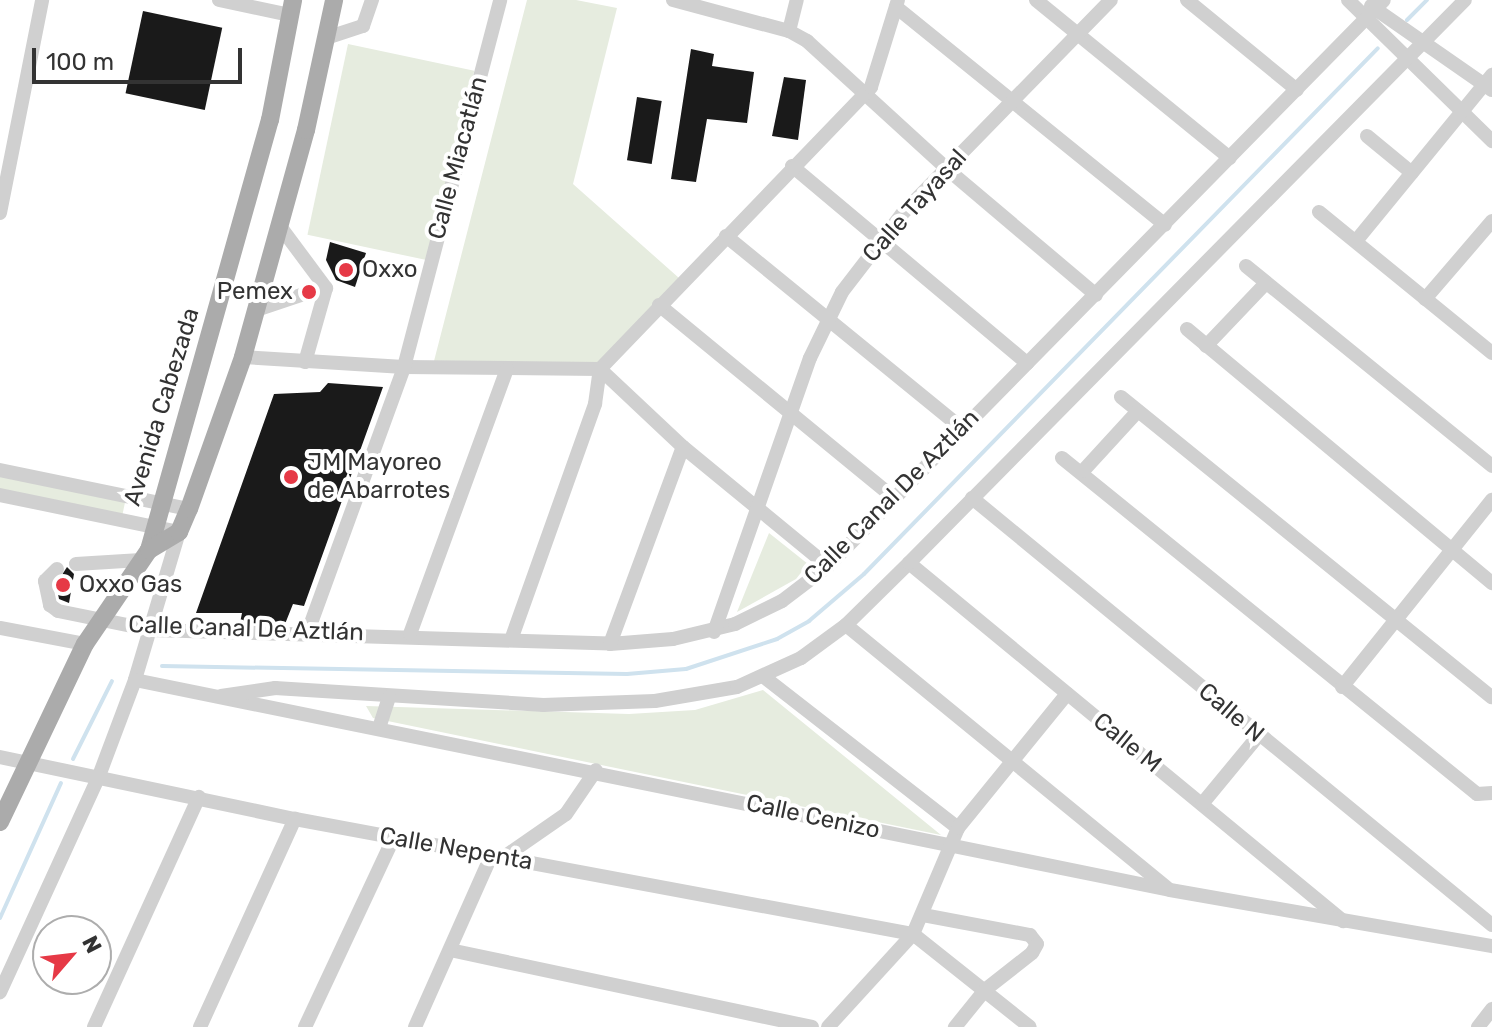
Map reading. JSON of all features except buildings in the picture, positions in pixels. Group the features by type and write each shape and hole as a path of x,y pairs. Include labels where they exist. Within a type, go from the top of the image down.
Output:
{"main road":[{"path":"179,532 243,357 334,0"},
{"name":"Avenida Cabezada","path":"145,555 245,211 292,7"},
{"name":"Avenida Cabezada","path":"0,822 26,762 99,621 145,555 179,532"}],"street":[{"path":"0,213 42,0"},
{"path":"219,0 292,7"},
{"path":"326,38 363,26 372,0"},
{"name":"Calle Miacatlán","path":"307,634 404,367 500,0"},
{"path":"673,0 696,3 789,31 1096,295"},
{"path":"789,31 797,0"},
{"path":"1036,0 1230,158"},
{"name":"Calle Tayasal","path":"714,632 827,319 880,239 1111,0"},
{"path":"1187,0 1297,90"},
{"path":"1348,0 1380,4 1424,41 1489,83 1356,241"},
{"path":"1348,0 1492,141"},
{"path":"221,696 275,688 389,698 543,705 655,701 711,694 764,677 846,625 1465,0"},
{"path":"511,640 595,404 600,369 792,166 865,94 883,63 897,4 1013,104 1165,225"},
{"name":"Calle Canal De Aztlán","path":"58,611 151,630 410,634 610,644 714,632 782,601 828,566 1380,4"},
{"path":"1367,136 1412,173"},
{"path":"792,166 1027,363"},
{"path":"1319,212 1492,353"},
{"path":"1425,299 1492,221"},
{"path":"279,225 326,298 305,362"},
{"path":"726,236 961,428"},
{"path":"1246,266 1492,466"},
{"path":"1206,346 1266,283"},
{"path":"256,310 301,295"},
{"path":"659,305 894,498"},
{"path":"1187,329 1492,583"},
{"path":"243,357 404,367 600,369 683,447 828,566"},
{"path":"410,634 507,369"},
{"path":"1121,397 1492,697"},
{"path":"1083,471 1138,411"},
{"path":"610,644 683,447"},
{"path":"1062,458 1083,471 1342,687 1485,794"},
{"path":"0,470 189,509"},
{"path":"0,495 179,532 135,680 99,776 0,992"},
{"name":"Calle N","path":"972,498 1258,736 1492,925"},
{"path":"1342,687 1492,500"},
{"path":"76,564 145,555"},
{"name":"Calle M","path":"909,563 1346,924"},
{"path":"46,637 58,611 50,605 45,581 57,569"},
{"path":"846,625 1170,890"},
{"path":"0,628 85,644"},
{"path":"764,677 958,828"},
{"name":"Calle Cenizo","path":"135,680 596,770 1170,890 1346,924 1492,946"},
{"path":"828,1027 913,934 948,845 958,828 1067,694"},
{"path":"379,728 389,698"},
{"path":"1202,804 1258,736"},
{"name":"Calle Nepenta","path":"0,757 295,819 913,934"},
{"path":"415,1027 497,856 566,814 596,770"},
{"path":"94,1027 199,797"},
{"path":"200,1027 295,819"},
{"path":"305,1027 394,837"},
{"path":"923,915 1030,935 1037,944 1032,953 985,990 955,1027"},
{"path":"913,934 1030,1027"},
{"path":"450,950 812,1027"},
{"path":"1478,1027 1492,1009"}],"shaded area":[{"path":"527,0 576,0 617,8 573,184 679,278 596,365 434,361"},
{"path":"348,44 474,71 434,262 307,235"},
{"path":"0,475 125,502 122,516 0,490"},
{"path":"769,533 808,564 796,579 737,612"},
{"path":"763,690 941,835 373,718 366,706 629,714 695,710"}],"waterway":[{"path":"1407,20 1427,0"},
{"path":"162,666 627,674 686,669 777,639 809,621 864,574 1378,48"},
{"path":"73,759 112,681"},
{"path":"0,918 61,783"}],"tunnel":[{"path":"301,295 316,288"}],"place":[{"name":"Oxxo","path":"346,270"},
{"name":"Pemex","path":"309,292"},
{"name":"JM Mayoreo de Abarrotes","path":"291,477"},
{"name":"Oxxo Gas","path":"63,585"}]}
